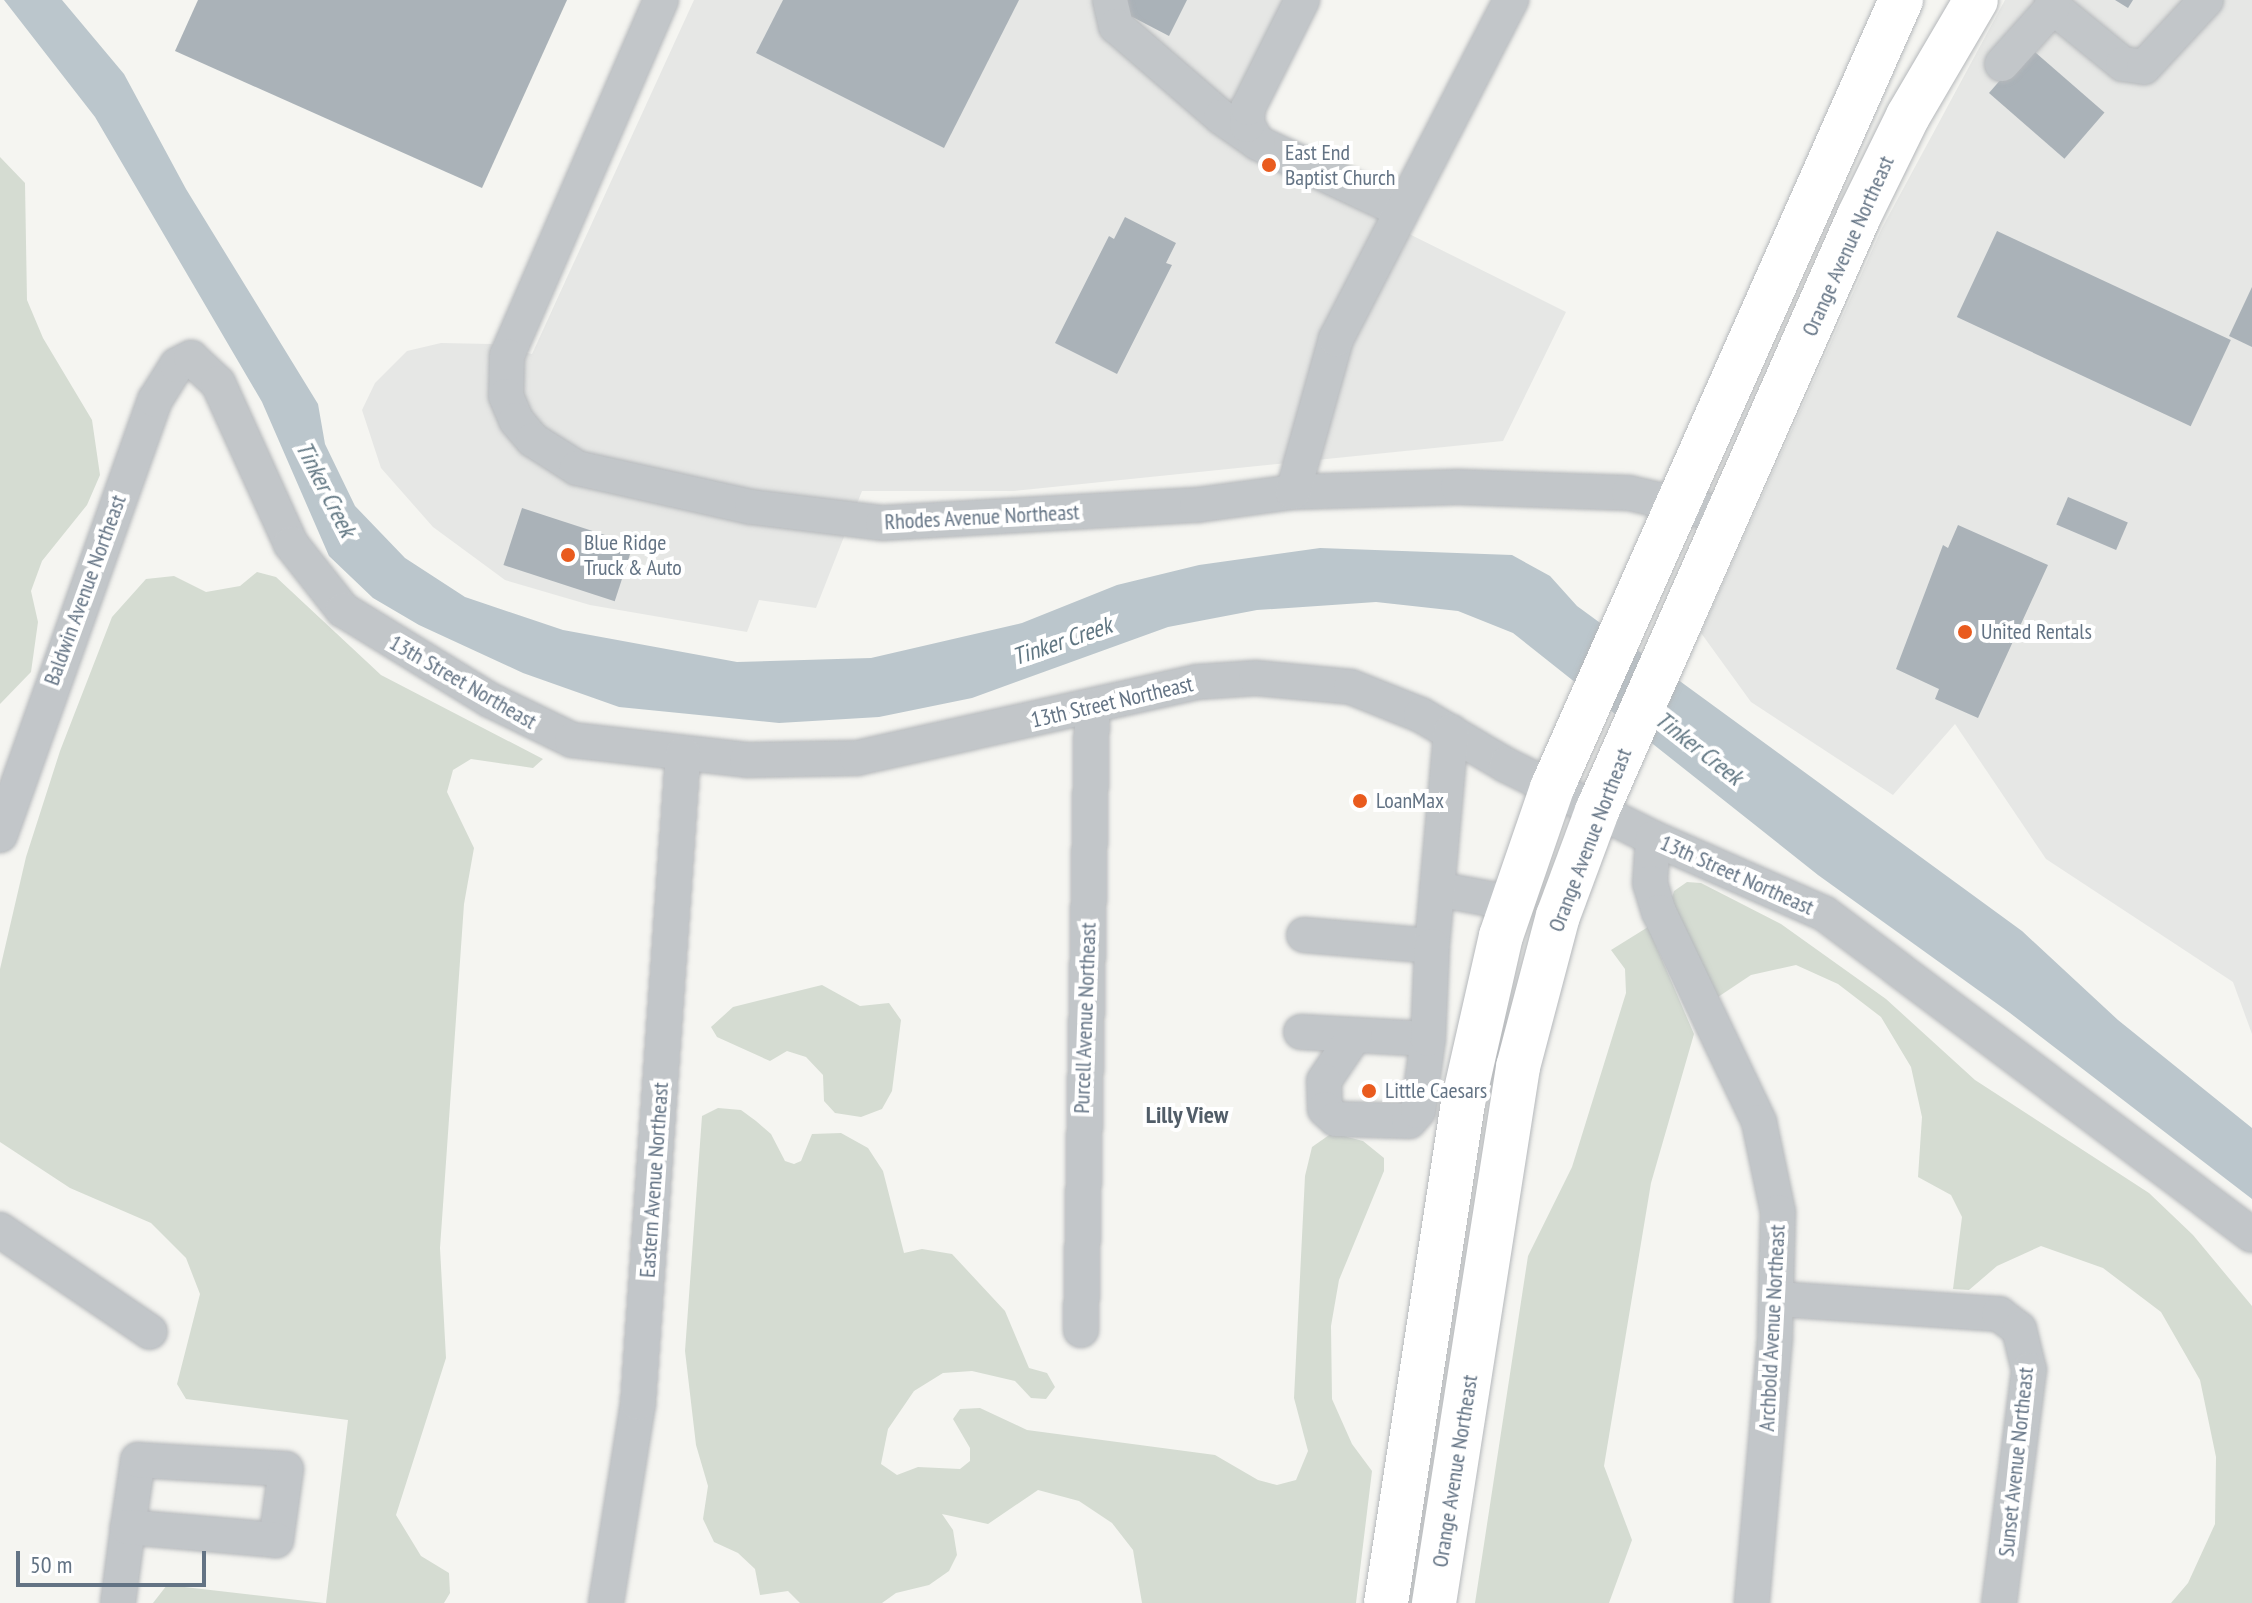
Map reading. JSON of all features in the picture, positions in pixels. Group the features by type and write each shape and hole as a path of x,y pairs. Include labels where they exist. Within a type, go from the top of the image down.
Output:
{"highway":[{"path":"1386,1603 1474,1047 1512,903 1552,788 1901,0"},
{"name":"Orange Avenue Northeast","path":"1434,1603 1518,1067 1558,916 1597,811 1859,216 1908,116 1976,0"}],"street":[{"name":"Rhodes Avenue Northeast","path":"661,0 507,356 506,396 516,420 533,440 556,458 599,475 781,511 883,523 1197,505 1293,492 1555,487 1677,502 1729,516"},
{"path":"1110,0 1116,26 1258,143 1401,210"},
{"path":"1258,143 1247,125 1248,108 1302,0"},
{"path":"1293,492 1336,339 1511,0"},
{"path":"2002,64 2053,4 2123,64 2144,67 2206,0"},
{"name":"13th Street Northeast","path":"191,358 218,383 291,544 343,610 490,700 572,740 683,754 796,761 857,758 1197,682 1315,681 1383,697 1597,811 1653,838 1755,879 1861,938 2252,1235"},
{"name":"Baldwin Avenue Northeast","path":"0,835 155,400 170,372 191,358"},
{"name":"Purcell Avenue Northeast","path":"1081,1330 1092,706"},
{"path":"1355,1035 1324,1081 1325,1109 1336,1119 1409,1121 1418,1111 1428,1039 1432,946 1451,732"},
{"name":"Eastern Avenue Northeast","path":"606,1603 638,1403 683,754"},
{"name":"Archbold Avenue Northeast","path":"1653,838 1650,883 1659,912 1759,1122 1778,1212 1778,1299 1752,1603"},
{"path":"1437,889 1512,903"},
{"path":"1304,935 1432,946"},
{"path":"1301,1032 1428,1039"},
{"path":"0,1230 150,1332"},
{"name":"Sunset Avenue Northeast","path":"1778,1299 1999,1314 2019,1329 2029,1370 1999,1603"},
{"path":"118,1603 128,1527 138,1460 286,1469 276,1540 128,1527"},
{"path":"1394,1549 1441,1554"}],"shaded area":[{"path":"694,0 1294,0 1239,114 1359,209 1566,312 1503,441 1014,491 862,491 816,608 759,600 747,632 590,605 505,580 433,527 381,468 362,410 375,383 407,351 441,343 491,344 532,354"},
{"path":"2005,0 2252,0 2252,1034 2233,982 2046,859 1955,724 1893,795 1751,702 1701,633 1882,228"},
{"path":"0,157 25,183 27,300 43,338 92,420 100,475 87,505 42,561 31,591 38,622 31,672 0,704"},
{"path":"257,572 276,577 381,675 543,759 533,768 471,759 453,770 447,792 474,848 464,904 440,1248 446,1358 396,1515 421,1556 449,1573 450,1593 444,1603 326,1603 348,1420 186,1399 177,1384 200,1294 186,1258 151,1223 70,1188 0,1142 0,969 26,857 60,751 112,617 146,579 174,576 206,592 240,586"},
{"path":"1687,882 1701,883 1781,924 1886,999 1975,1080 2149,1193 2193,1235 2252,1306 2252,1603 2171,1603 2188,1583 2215,1524 2216,1457 2200,1380 2161,1312 2103,1268 2041,1246 1997,1266 1969,1290 1953,1289 1962,1217 1951,1195 1918,1177 1922,1117 1911,1067 1881,1017 1838,984 1796,965 1751,975 1718,997 1670,904 1674,891"},
{"path":"1648,927 1694,1034 1651,1183 1604,1466 1632,1540 1609,1603 1475,1603 1528,1256 1572,1167 1626,993 1625,969 1611,950"},
{"path":"822,985 860,1006 889,1003 901,1020 892,1091 882,1109 861,1117 835,1113 824,1101 823,1075 806,1057 787,1051 770,1061 717,1037 711,1027 733,1007"},
{"path":"718,1108 741,1110 756,1121 771,1134 785,1161 794,1164 801,1161 812,1134 841,1133 868,1148 883,1171 904,1253 922,1249 952,1254 1005,1311 1029,1368 1047,1373 1055,1387 1046,1399 1031,1398 1015,1381 972,1371 943,1373 914,1391 888,1429 881,1464 897,1475 918,1467 960,1469 970,1461 970,1448 953,1419 960,1409 980,1408 1027,1430 1215,1455 1258,1480 1277,1485 1296,1480 1308,1451 1294,1398 1305,1176 1312,1147 1332,1133 1363,1141 1384,1158 1384,1171 1339,1280 1331,1326 1332,1399 1352,1444 1372,1471 1356,1603 1142,1603 1133,1550 1112,1523 1079,1501 1038,1490 988,1524 942,1514 953,1530 957,1555 949,1571 929,1585 896,1593 882,1603 800,1603 788,1591 760,1595 755,1569 738,1553 714,1542 703,1519 708,1486 696,1445 685,1351 702,1116"},
{"path":"167,1585 324,1603 153,1603"}],"water":[{"name":"Tinker Creek","path":"4,0 62,0 124,74 186,189 318,404 325,444 355,506 405,558 465,597 563,630 737,662 871,658 1022,623 1117,585 1199,565 1320,548 1512,555 1550,576 1577,606 2022,931 2118,1020 2252,1128 2252,1199 2010,1013 1818,875 1513,633 1458,611 1376,602 1257,610 1168,627 972,698 879,717 779,723 619,707 523,673 419,625 373,598 329,556 262,402 95,117"}],"building":[{"path":"198,0 567,0 482,188 175,51"},
{"path":"783,0 1019,0 944,148 756,53"},
{"path":"1127,0 1187,0 1169,36 1121,11"},
{"path":"2115,0 2133,0 2128,8"},
{"path":"2029,47 2104,113 2064,159 1989,93"},
{"path":"1125,217 1176,243 1166,263 1172,265 1117,374 1055,343 1109,236 1114,239"},
{"path":"1997,231 2231,340 2191,426 1957,317"},
{"path":"2252,287 2252,347 2229,336"},
{"path":"2068,497 2128,522 2116,550 2056,525"},
{"name":"Blue Ridge Truck & Auto","path":"522,508 633,544 615,601 503,565"},
{"name":"United Rentals","path":"1958,525 2048,565 1978,718 1935,699 1939,689 1896,669 1943,545 1948,548"}],"place":[{"name":"East End Baptist Church","path":"1269,165"},
{"name":"Blue Ridge Truck & Auto","path":"568,555"},
{"name":"United Rentals","path":"1965,632"},
{"name":"LoanMax","path":"1360,801"},
{"name":"Little Caesars","path":"1369,1091"}],"district":[{"name":"Lilly View","path":"1187,1115"}]}
